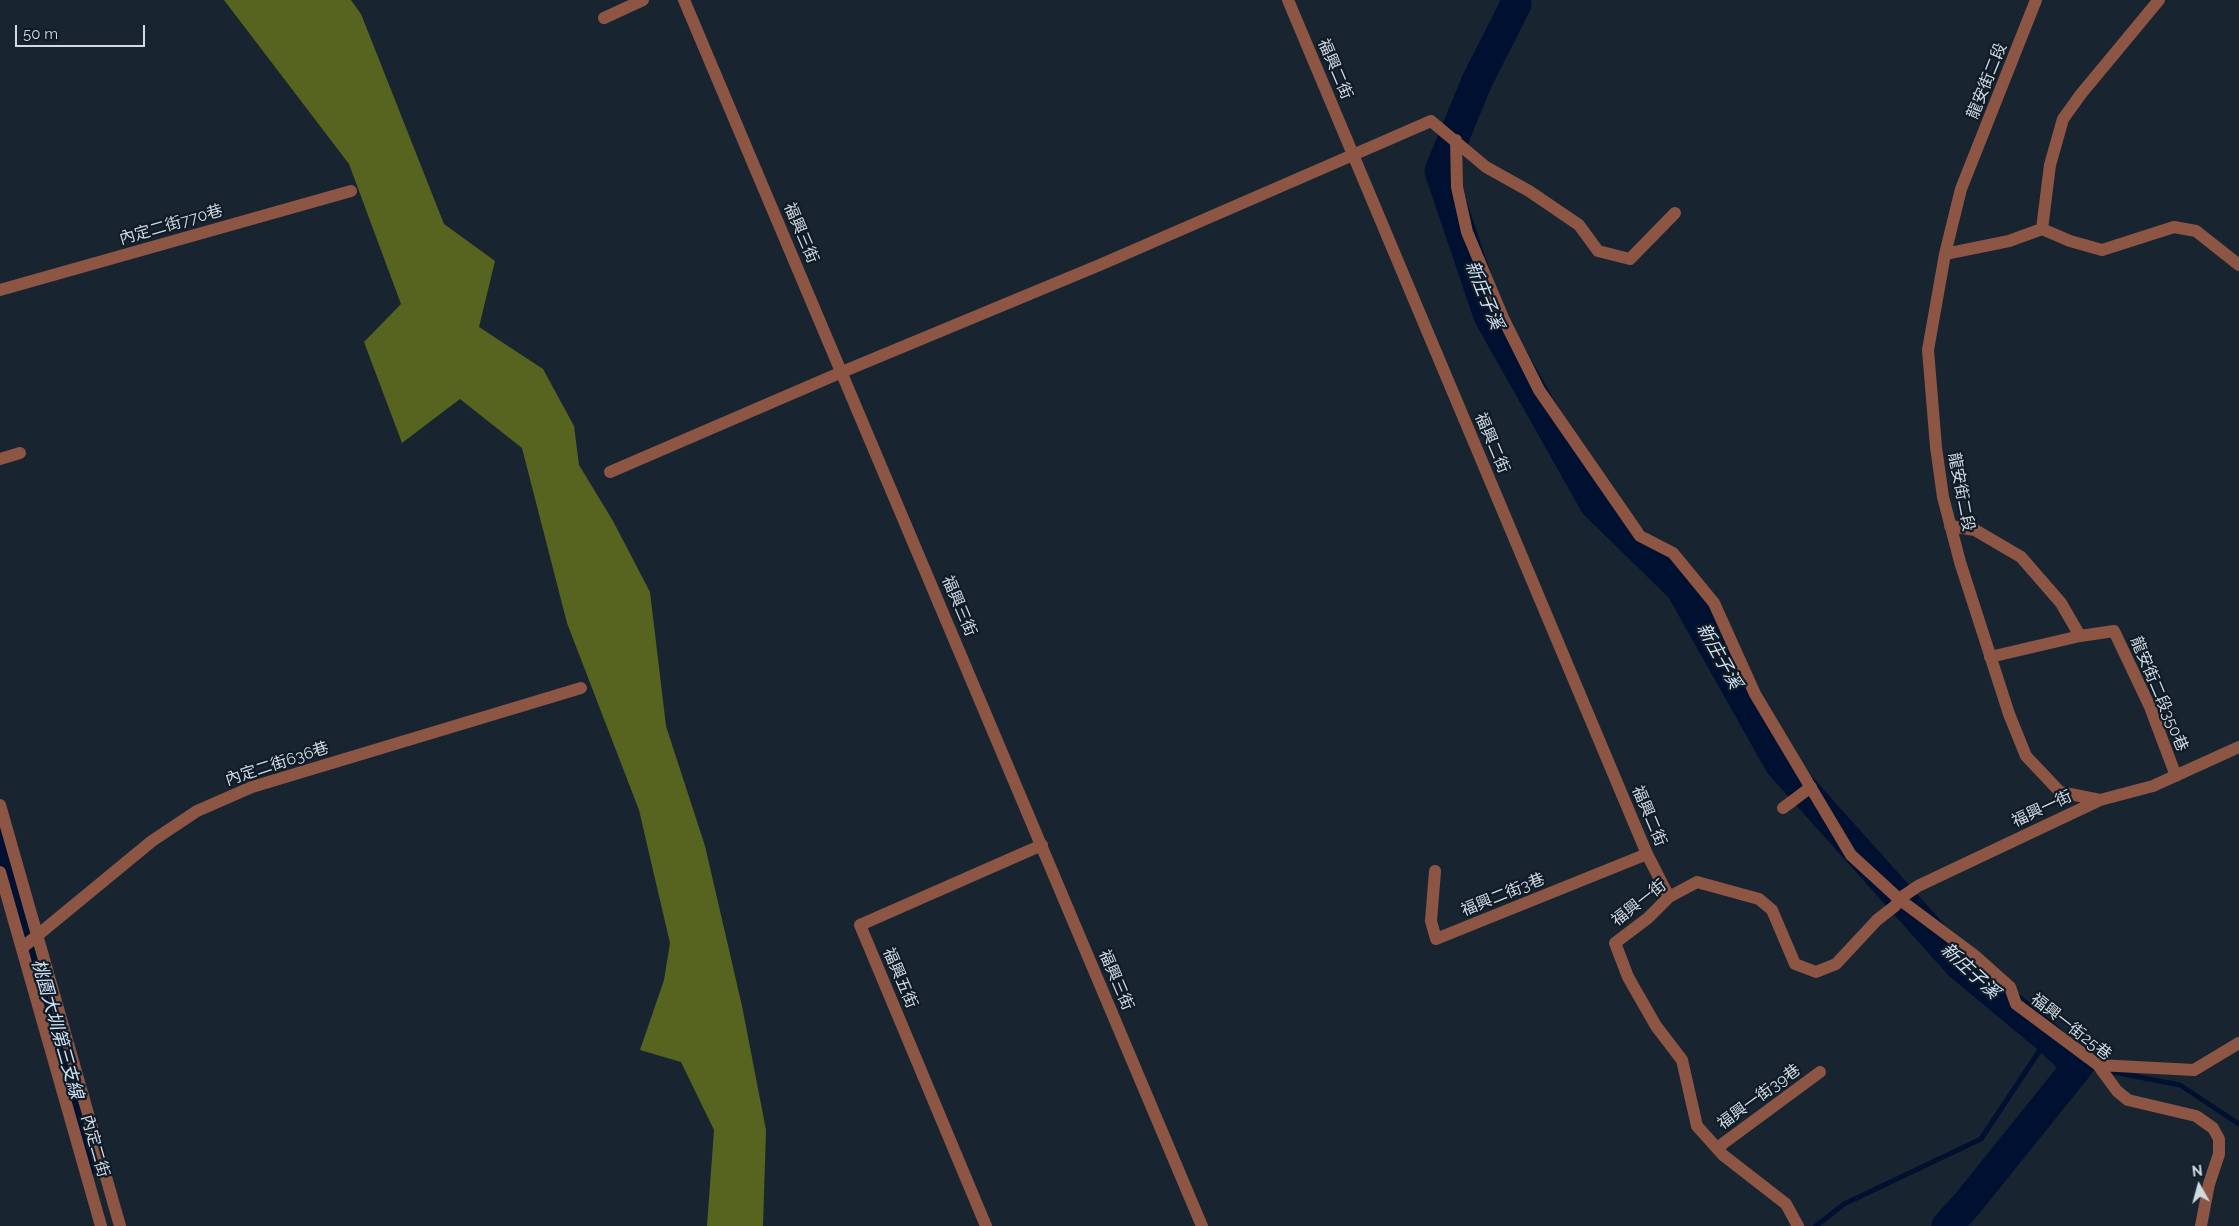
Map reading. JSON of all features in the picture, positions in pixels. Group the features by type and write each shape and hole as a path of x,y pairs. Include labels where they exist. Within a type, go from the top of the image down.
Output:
{"street":[{"path":"604,18 643,0"},
{"name":"福興三街","path":"684,0 1202,1226"},
{"name":"福興二街","path":"1288,0 1647,854 1669,897"},
{"name":"龍安街二段","path":"2036,0 1961,189 1945,254 1928,350 1936,447 1943,497 1950,526 1990,657 2009,714 2026,756 2060,792 2100,800 2153,786 2239,747"},
{"path":"2042,229 2050,165 2063,119 2159,0"},
{"path":"610,472 842,372 1102,264 1353,153 1431,121 1486,167 1529,191 1579,225 1598,251 1630,258 1675,213"},
{"name":"福興一街25巷","path":"1456,140 1457,186 1467,232 1504,320 1539,390 1640,536 1673,553 1714,603 1755,694 1851,855 1897,902 1974,955 2010,987 2016,1004 2098,1065 2117,1092 2128,1100 2196,1116 2213,1128 2219,1139 2219,1154 2209,1184 2201,1226"},
{"name":"內定二街770巷","path":"0,290 351,192"},
{"path":"1945,254 2009,241 2042,229 2070,241 2102,250 2174,227 2196,231 2239,265"},
{"path":"0,459 20,453"},
{"path":"1950,526 1975,530 2021,556 2060,603 2080,636"},
{"name":"龍安街二段350巷","path":"1990,657 2080,636 2114,631 2150,707 2176,776"},
{"name":"內定二街636巷","path":"23,948 152,841 196,811 252,787 581,688"},
{"path":"1783,808 1810,787"},
{"name":"福興一街","path":"1798,1226 1786,1204 1717,1148 1697,1126 1682,1060 1646,1010 1628,978 1614,943 1648,918 1669,897 1697,882 1759,899 1772,910 1795,964 1816,972 1836,964 1877,920 1918,886 2100,800"},
{"path":"0,805 120,1226"},
{"name":"福興五街","path":"986,1226 860,925 1042,845"},
{"name":"福興二街3巷","path":"1435,871 1431,920 1436,939 1647,854"},
{"name":"內定二街","path":"0,872 101,1226"},
{"path":"2098,1065 2194,1070 2239,1043"},
{"name":"福興一街39巷","path":"1717,1148 1820,1072"}],"green space":[{"path":"224,0 351,0 361,14 444,224 495,261 479,327 543,369 574,426 579,465 613,521 650,592 666,726 705,846 742,1006 766,1130 763,1226 707,1226 714,1130 681,1062 640,1050 664,980 670,943 639,810 567,623 522,448 460,399 402,443 364,342 401,304 349,164"}],"waterway":[{"name":"新庄子溪","path":"1515,0 1516,4 1477,81 1440,171 1489,316 1595,504 1681,588 1780,764 1959,964 2048,1038 2078,1066 1967,1204 1947,1226"},
{"name":"桃園大圳第三支線","path":"0,831 96,1165"},
{"path":"1816,1226 1844,1204 1981,1139 2048,1038"},
{"path":"2078,1066 2097,1069"},
{"path":"2108,1071 2180,1085 2239,1124"}]}
